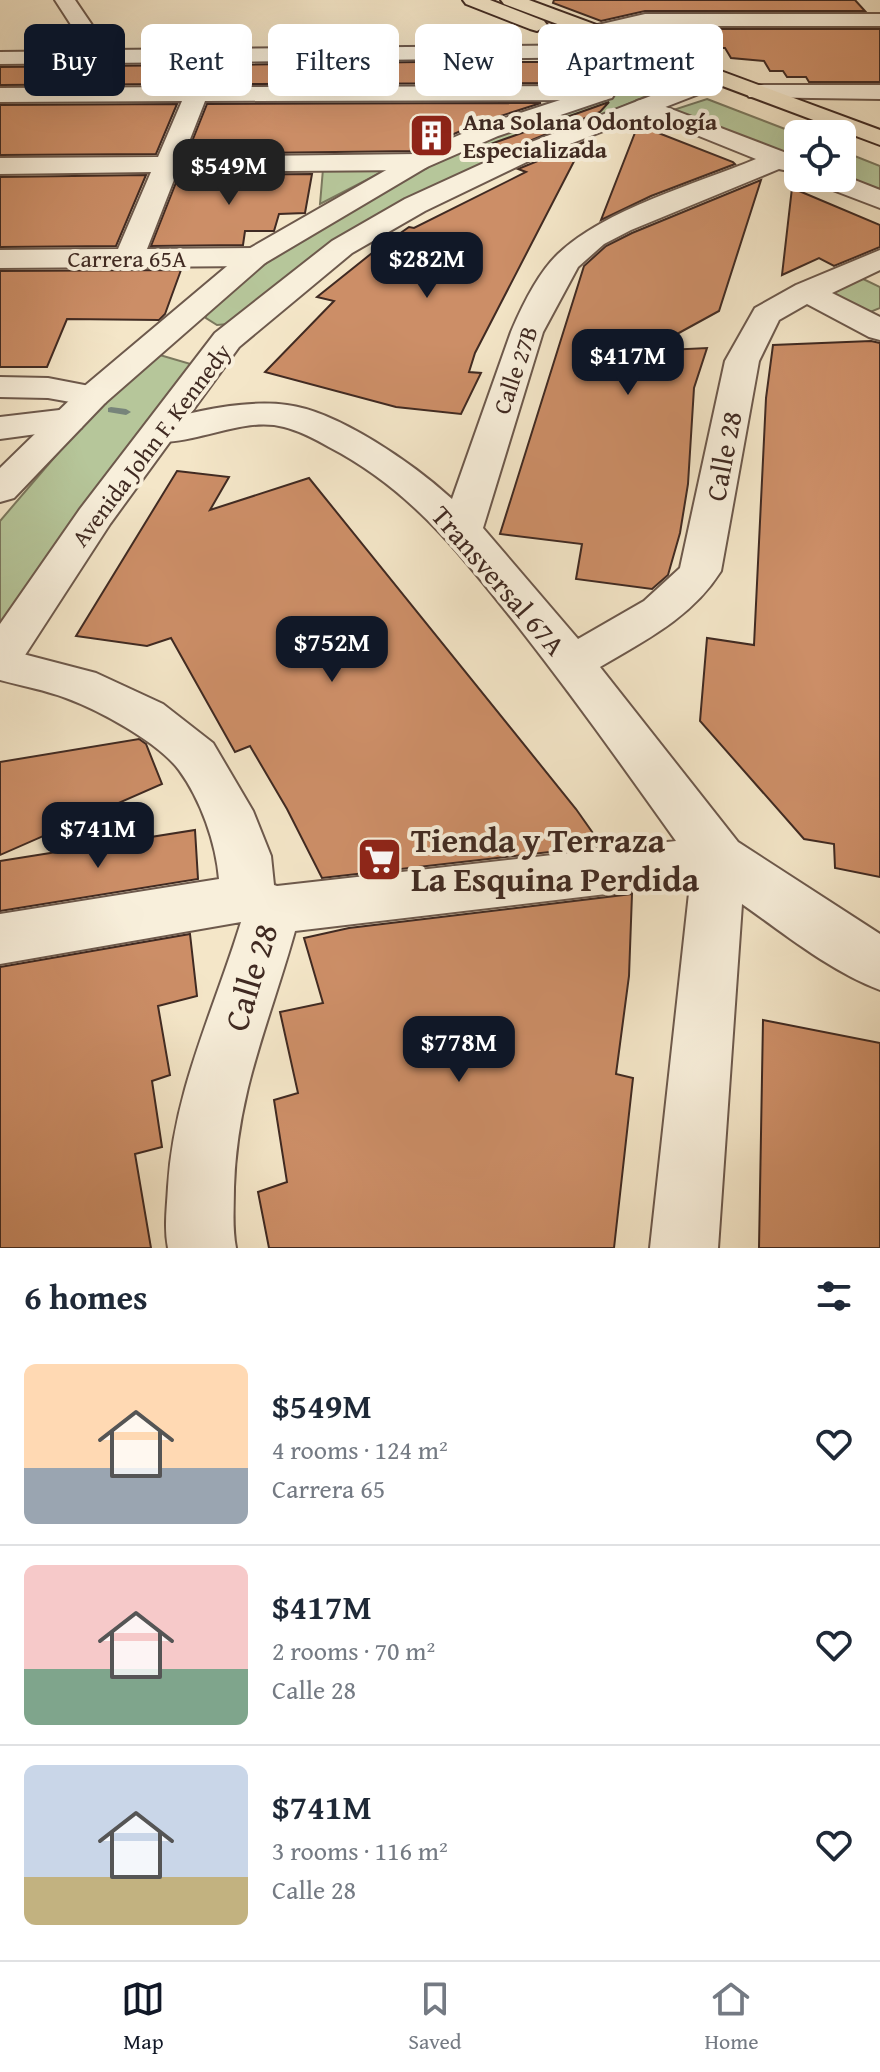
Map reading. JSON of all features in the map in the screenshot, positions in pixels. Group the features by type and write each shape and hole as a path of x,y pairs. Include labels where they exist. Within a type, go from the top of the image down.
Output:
{"main road":[{"path":"473,0 547,24"},
{"path":"511,0 563,24"},
{"path":"723,84 757,92 880,138"},
{"path":"723,91 788,120"},
{"path":"856,148 880,157"}],"street":[{"path":"65,0 81,24"},
{"path":"871,0 880,10"},
{"path":"636,24 645,20 880,20"},
{"path":"252,54 538,43"},
{"path":"0,58 24,58"},
{"path":"757,92 880,92"},
{"path":"252,94 538,93"},
{"path":"0,95 141,94"},
{"path":"129,258 195,96"},
{"name":"Avenida John F. Kennedy","path":"0,490 87,402 255,257 418,162 489,131 595,96"},
{"name":"Avenida John F. Kennedy","path":"0,658 94,518 227,340 342,247 393,217 530,151 626,96"},
{"path":"665,96 784,160"},
{"path":"0,166 418,162"},
{"name":"Calle 27B","path":"462,529 527,332 537,309 566,262 594,238 621,224 784,165"},
{"path":"856,190 880,200"},
{"name":"Carrera 65A","path":"0,259 255,257"},
{"name":"Calle 28","path":"572,663 671,602 690,586 700,571 742,361 766,315 807,292 880,259"},
{"path":"807,292 880,330"},
{"path":"174,328 227,340"},
{"path":"0,387 48,388 87,402"},
{"path":"0,428 87,402"},
{"name":"Transversal 67A","path":"166,421 286,415 303,420 363,450 411,482 462,529 572,663 719,858 826,932 880,964"},
{"name":"Calle 28","path":"0,664 80,685 146,716 196,756 227,811 261,904 261,958 234,1027 206,1127 199,1234 202,1248"},
{"path":"0,939 261,904 719,858 684,1248"}],"green space":[{"path":"608,96 647,96 550,138 228,324 217,325 206,318 205,314 274,254 369,196 457,152 548,115"},
{"path":"707,99 784,129 784,154 673,110"},
{"path":"856,157 880,166 880,192 856,183"},
{"path":"323,169 388,169 320,204"},
{"path":"859,277 880,287 880,308 868,313 834,291"},
{"path":"153,353 194,365 0,625 0,521 88,418"}],"building":[{"path":"554,0 855,0 865,11 645,11 601,21 553,3"},
{"path":"723,29 880,29 880,82 809,82 806,77 787,77 783,71 770,71 764,61 731,58 725,48"},
{"path":"399,62 415,62 415,83 399,84"},
{"path":"522,62 538,62 538,83 522,83"},
{"path":"268,64 268,84 252,84 252,65"},
{"path":"125,66 141,66 141,84 125,84"},
{"path":"0,67 24,67 24,85 0,85"},
{"path":"609,102 600,112 486,159 468,152"},
{"path":"541,103 479,123 415,151 187,154 207,104"},
{"path":"177,104 156,154 0,155 0,105"},
{"path":"638,125 735,164 651,196 601,220"},
{"path":"584,142 475,353 469,372 481,373 461,414 396,407 265,372 334,301 317,297 372,253 409,227 414,228 526,172 518,169"},
{"path":"312,174 305,213 279,214 274,231 245,231 243,245 151,246 179,175"},
{"path":"146,175 116,246 0,247 0,177"},
{"path":"761,180 719,311 646,351 707,348 694,388 688,484 680,533 668,575 652,589 576,579 582,544 500,534 584,266 606,246 632,233"},
{"path":"792,192 802,192 880,225 880,247 834,266 819,258 782,275"},
{"path":"181,270 165,314 159,320 67,319 47,367 0,367 0,271"},
{"path":"880,343 880,877 835,868 834,844 804,839 700,721 707,638 754,645 766,398 773,345"},
{"path":"177,471 229,477 210,510 309,478 576,809 602,846 322,878 250,746 235,752 171,638 147,646 76,636"},
{"path":"139,739 146,744 162,784 0,855 0,762"},
{"path":"195,830 198,879 0,911 0,861"},
{"path":"632,894 629,976 616,1074 633,1078 614,1248 269,1248 258,1192 287,1182 274,1100 298,1093 280,1012 323,1003 304,938 349,928"},
{"path":"190,934 197,996 158,1006 170,1075 152,1081 162,1147 135,1154 151,1248 0,1248 0,967"},
{"path":"763,1020 880,1043 880,1248 759,1248"}],"waterway":[{"path":"111,410 126,412"}],"place":[{"name":"Ana Solana Odontología Especializada","path":"432,135"},
{"name":"Tienda y Terraza La Esquina Perdida","path":"380,859"}]}
